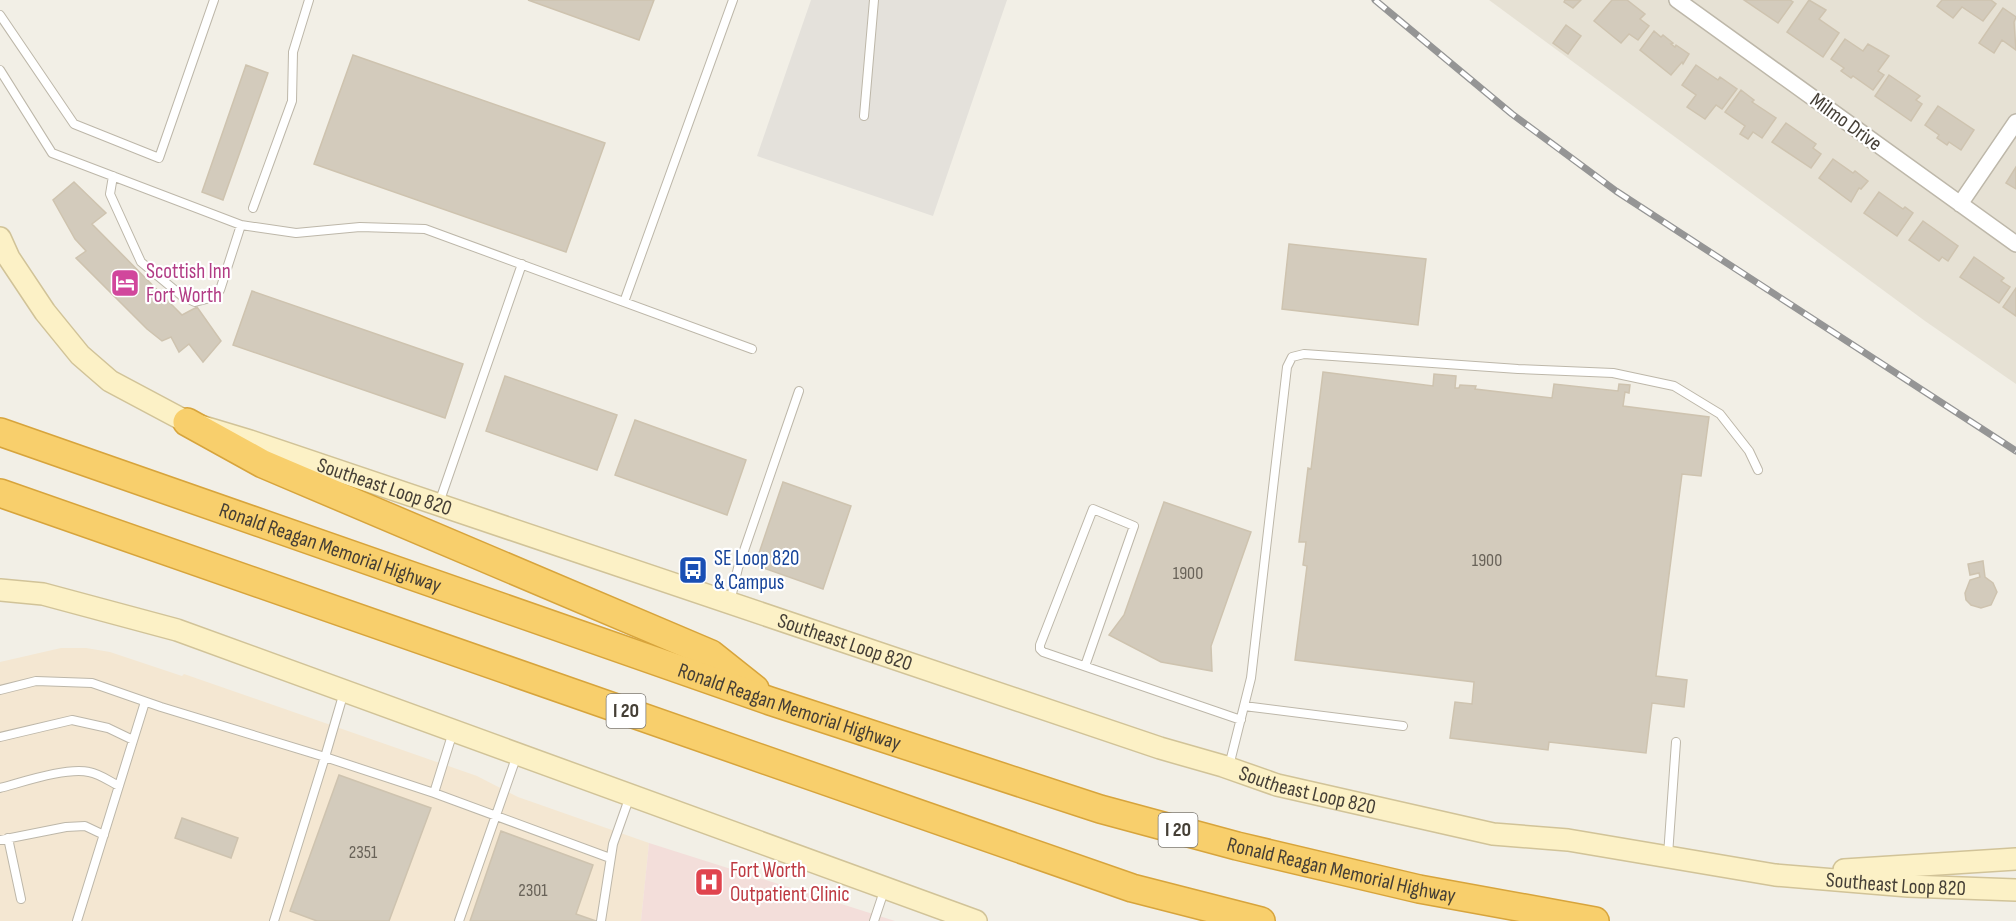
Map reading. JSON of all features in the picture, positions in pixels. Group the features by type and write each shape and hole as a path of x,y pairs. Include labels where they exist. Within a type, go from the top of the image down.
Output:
{"highway":[{"path":"188,422 263,464 711,654 770,701"},
{"name":"Ronald Reagan Memorial Highway","path":"0,432 770,701 1100,808 1237,846 1419,889 1478,902 1595,921"},
{"name":"I 20","path":"0,493 1132,888 1261,921"}],"main road":[{"name":"Southeast Loop 820","path":"0,238 9,258 45,312 80,355 110,381 188,422 1160,748 1277,785 1493,834 1568,840 1775,875 1908,886 2016,890"},
{"path":"0,590 43,594 168,627 976,921"},
{"name":"Southeast Loop 820","path":"1775,875 2016,859"}],"street":[{"name":"Milmo Drive","path":"1677,0 2016,244"},
{"path":"1960,204 2016,122"}],"lane":[{"path":"0,15 74,124 159,158 214,0"},
{"path":"253,208 292,101 292,52 309,0"},
{"path":"624,302 733,0"},
{"path":"864,116 874,0"},
{"path":"0,70 52,153 241,225 296,233 360,227 425,229 752,349"},
{"path":"113,176 110,194 141,262 182,296 195,302 210,298 220,290 241,225"},
{"path":"438,505 522,264"},
{"path":"1229,768 1251,678 1287,367 1292,357 1304,354 1518,369 1613,373 1674,386 1720,414 1749,451 1758,470"},
{"path":"730,603 738,568 799,391"},
{"path":"1085,666 1134,526 1093,509 1040,649 1043,652 1241,720"},
{"path":"0,690 36,681 92,683 145,702 434,793 610,858"},
{"path":"274,921 344,691"},
{"path":"77,921 145,702"},
{"path":"1244,706 1403,726"},
{"path":"0,737 72,720 108,728 133,740"},
{"path":"434,793 454,731"},
{"path":"1667,857 1676,742"},
{"path":"459,921 518,753"},
{"path":"0,788 70,771 87,771 98,774 119,786"},
{"path":"601,921 610,858 631,795"},
{"path":"21,899 4,839 66,826 85,826 104,835"},
{"path":"874,921 885,887"}],"shaded area":[{"path":"811,0 1007,0 933,216 757,156"},
{"path":"1489,0 2016,0 2016,384 1925,321"},
{"path":"61,648 86,648 110,652 182,676 184,674 477,776 518,797 649,843 641,921 0,921 0,662"},
{"name":"Fort Worth Outpatient Clinic","path":"649,843 895,921 641,921"}],"building":[{"path":"528,0 654,0 639,40"},
{"path":"1565,0 1581,0 1573,8 1564,2"},
{"path":"1612,0 1627,0 1645,14 1640,19 1649,26 1638,40 1629,34 1621,43 1594,21"},
{"path":"1744,0 1790,0 1793,2 1778,23"},
{"path":"1809,0 1826,10 1819,19 1839,33 1823,57 1787,32"},
{"path":"1942,0 1991,0 1996,4 1983,21 1962,7 1953,18 1937,6"},
{"path":"2003,8 2016,17 2014,22 2016,50 2002,40 1994,53 1979,43"},
{"path":"1566,25 1581,36 1568,54 1553,43"},
{"path":"1654,31 1661,37 1663,35 1675,47 1676,45 1689,54 1683,64 1682,62 1671,75 1640,50"},
{"path":"1845,39 1863,51 1868,44 1889,56 1878,71 1884,75 1873,90 1853,76 1851,78 1841,71 1844,68 1831,59"},
{"path":"353,55 605,143 566,252 314,164"},
{"path":"246,65 268,73 223,200 202,192"},
{"path":"1696,65 1718,80 1720,77 1737,89 1722,109 1716,105 1705,119 1687,107 1696,95 1682,85"},
{"path":"1889,75 1920,96 1916,100 1922,104 1911,121 1875,96"},
{"path":"1741,90 1754,100 1752,102 1776,118 1762,138 1753,132 1748,139 1740,134 1745,126 1725,112"},
{"path":"1938,106 1974,130 1961,150 1949,142 1947,145 1937,138 1939,135 1925,125"},
{"path":"1786,123 1816,144 1813,148 1821,154 1811,168 1772,142"},
{"path":"1833,159 1868,181 1861,189 1859,188 1851,202 1819,178"},
{"path":"2016,167 2016,189 2006,183"},
{"name":"Scottish Inn Fort Worth","path":"74,182 106,213 92,224 182,315 197,307 221,341 203,362 189,344 179,352 171,337 162,341 147,329 76,258 86,251 75,239 53,200"},
{"path":"1879,192 1903,209 1905,207 1913,213 1897,236 1864,213"},
{"path":"1923,221 1958,246 1948,261 1942,257 1939,261 1909,240"},
{"path":"1289,244 1426,259 1418,325 1282,309"},
{"path":"1974,257 2004,278 2001,281 2010,287 1999,303 1960,277"},
{"path":"2016,288 2016,316 2003,307"},
{"path":"252,291 463,364 445,418 233,345"},
{"path":"1323,372 1433,386 1434,374 1456,376 1455,388 1459,388 1460,385 1476,386 1475,389 1552,398 1554,384 1618,391 1619,384 1630,385 1629,393 1625,392 1623,406 1709,417 1701,476 1682,474 1656,676 1687,680 1684,707 1652,703 1646,753 1549,742 1548,750 1450,738 1455,702 1472,704 1474,682 1295,660 1307,566 1303,565 1306,542 1299,542"},
{"path":"505,376 617,415 597,470 486,431"},
{"path":"635,420 746,460 727,515 615,475"},
{"path":"783,482 851,506 823,589 755,565"},
{"path":"1164,502 1251,532 1211,646 1212,671 1161,662 1109,635 1124,615"},
{"path":"1983,561 1985,577 1993,583 1997,592 1991,605 1981,608 1971,605 1966,600 1965,593 1970,580 1980,577 1979,573 1970,575 1968,564"},
{"path":"339,775 431,808 389,921 317,921 290,911"},
{"path":"182,818 238,838 231,858 175,838"},
{"path":"501,831 593,865 576,914 596,921 470,921"}],"railway":[{"path":"1375,0 1512,114 1616,191 2016,451"}],"place":[{"name":"Scottish Inn Fort Worth","path":"125,283"},
{"name":"SE Loop 820 & Campus","path":"693,570"},
{"name":"Fort Worth Outpatient Clinic","path":"709,882"}]}
